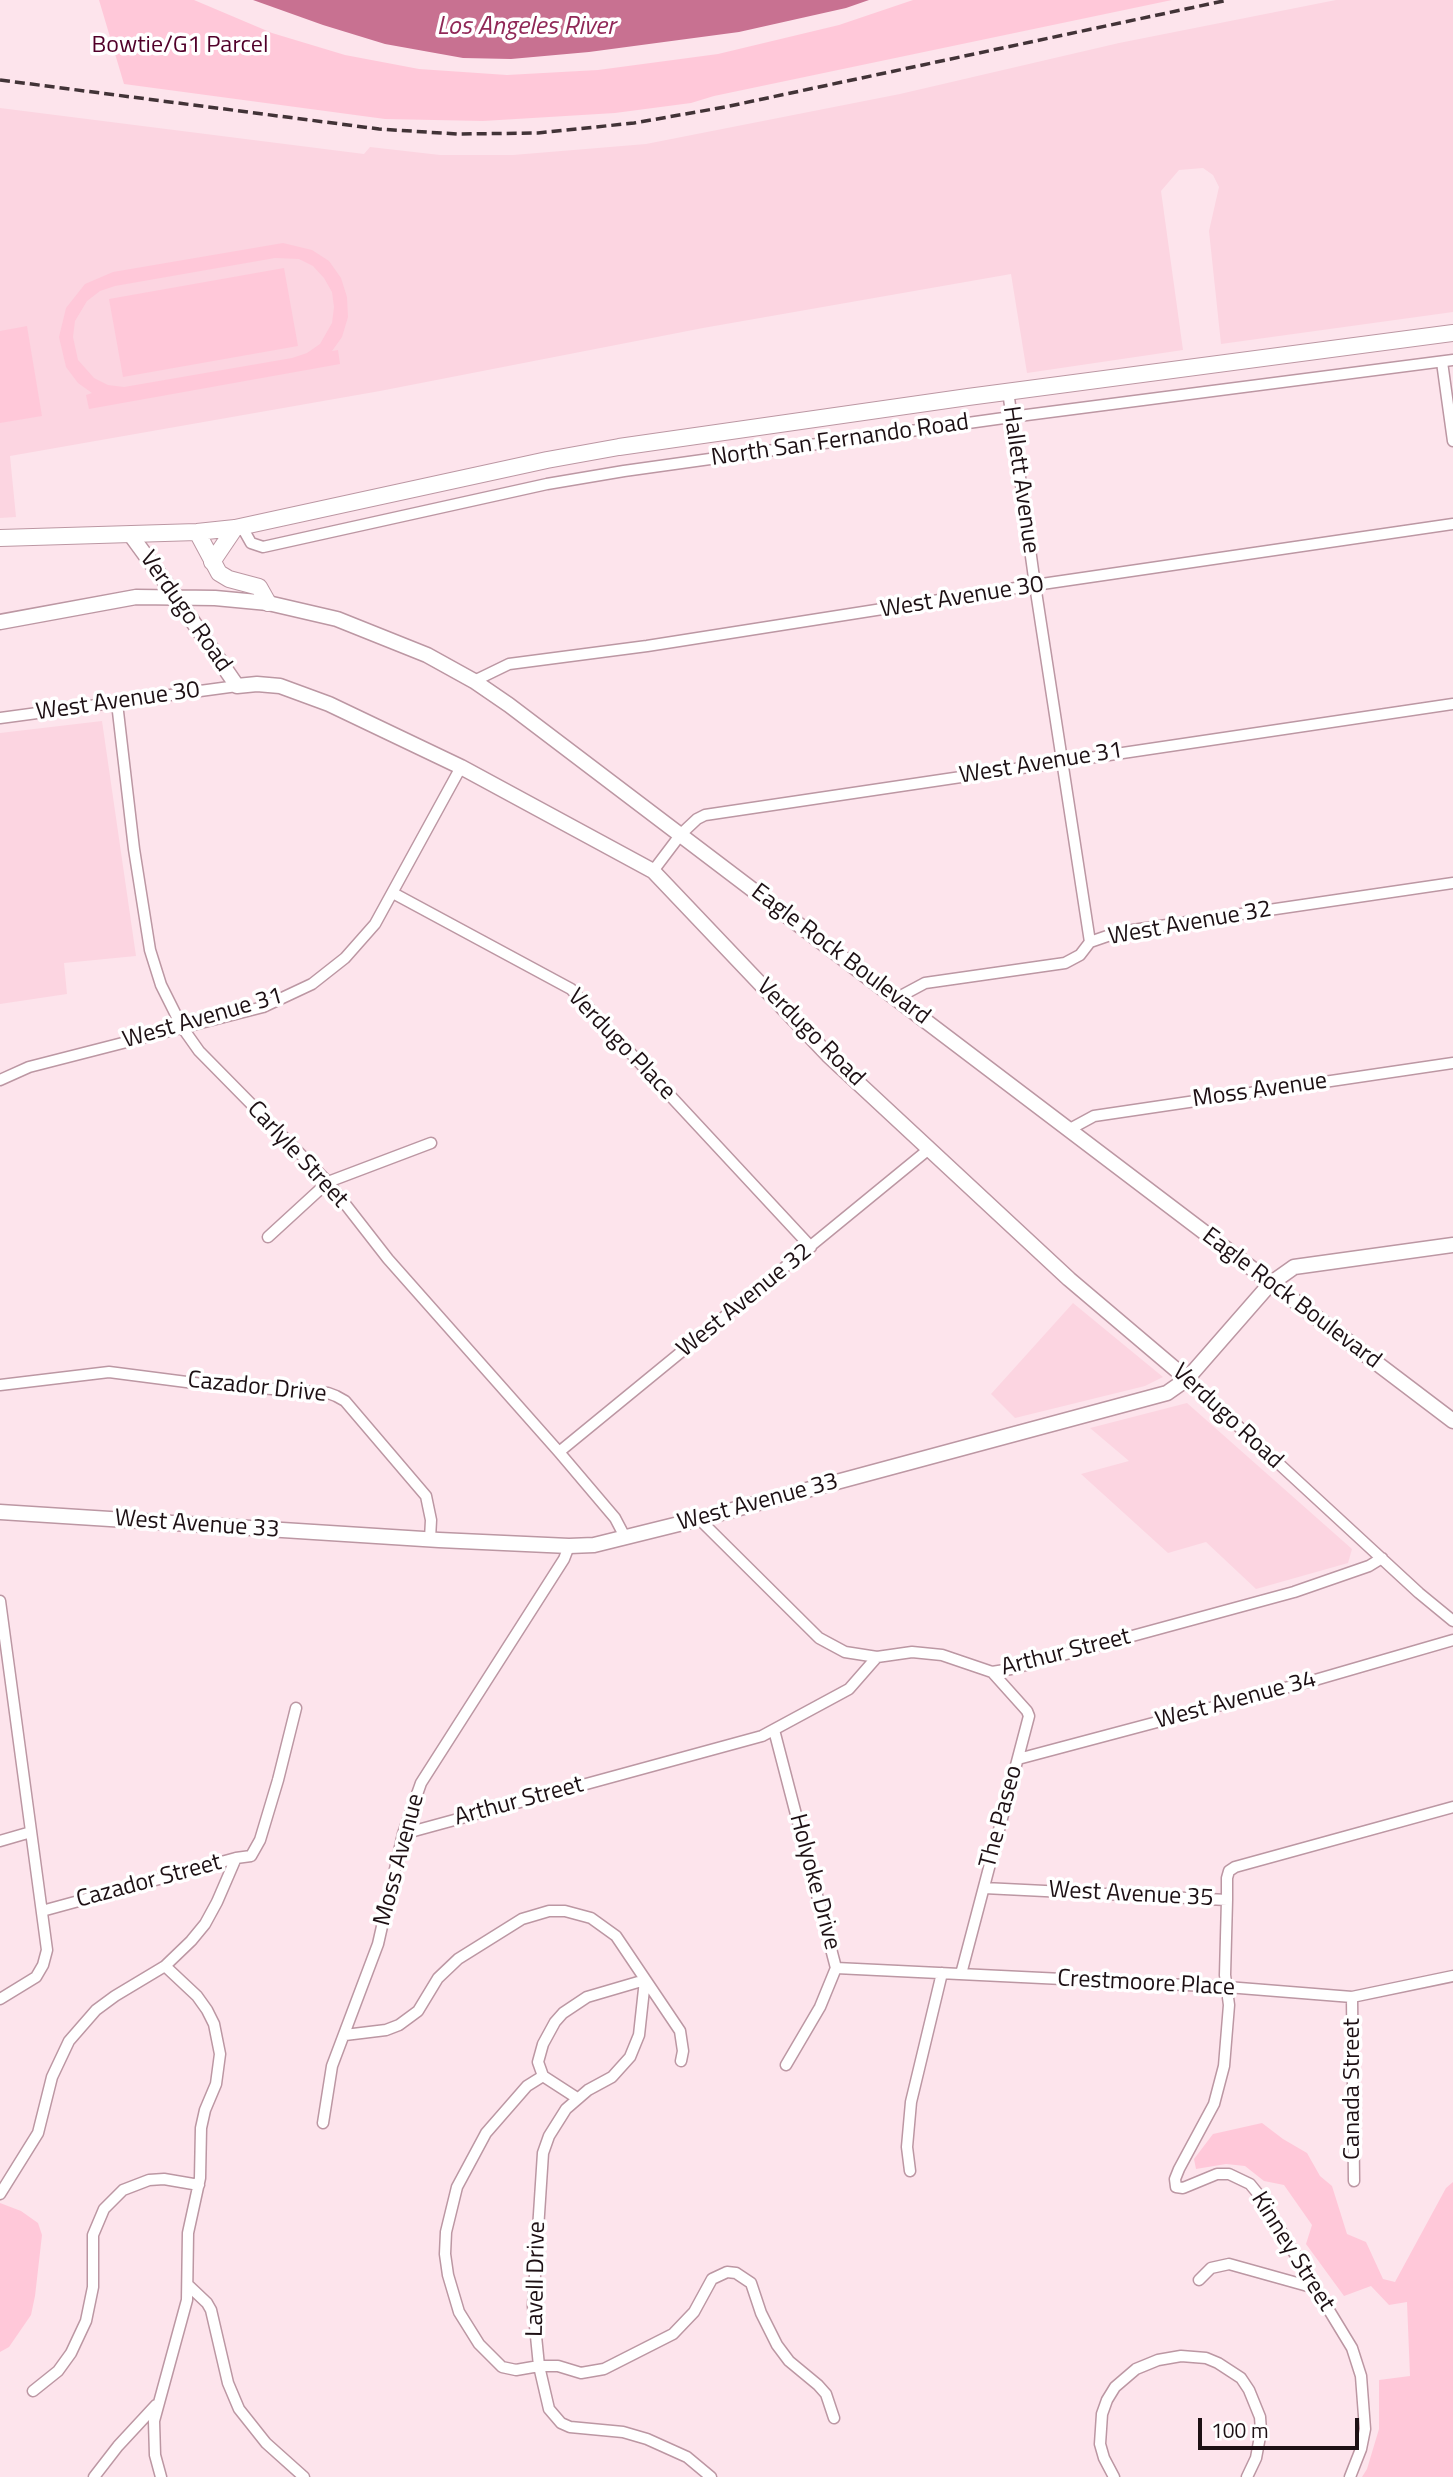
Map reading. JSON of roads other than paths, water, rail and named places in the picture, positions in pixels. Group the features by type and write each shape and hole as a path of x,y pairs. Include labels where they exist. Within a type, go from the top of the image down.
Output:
{"main road":[{"name":"North San Fernando Road","path":"0,538 197,531 238,527 595,451 1008,391 1453,333"},
{"path":"212,562 238,527"},
{"path":"197,531 212,562 224,577 260,587 268,603"}],"street":[{"name":"North San Fernando Road","path":"238,527 251,543 264,547 547,484 624,471 1011,417 1447,361"},
{"path":"1447,361 1453,441"},
{"name":"Hallett Avenue","path":"1008,391 1090,943"},
{"name":"West Avenue 30","path":"474,681 509,664 647,646 1035,585 1453,524"},
{"name":"Verdugo Road","path":"130,534 236,686 257,684 298,691 461,767 653,871 828,1055 1069,1279 1187,1379 1419,1594 1453,1621"},
{"name":"Eagle Rock Boulevard","path":"0,622 136,597 215,597 268,603 337,619 375,633 426,655 474,681 681,834 1453,1422"},
{"name":"West Avenue 30","path":"0,718 236,686"},
{"name":"Carlyle Street","path":"117,703 134,849 150,950 161,985 183,1027 207,1059 328,1182 397,1268 559,1451 615,1518 625,1537"},
{"name":"West Avenue 31","path":"653,871 681,834 705,816 1453,704"},
{"name":"West Avenue 31","path":"0,1080 29,1067 262,1007 312,984 331,971 375,924 461,767"},
{"name":"West Avenue 32","path":"897,998 925,984 1065,963 1080,955 1090,943 1119,932 1453,883"},
{"name":"Verdugo Place","path":"393,893 571,989 811,1247"},
{"name":"Moss Avenue","path":"1070,1129 1094,1116 1453,1063"},
{"path":"268,1237 328,1182 431,1143"},
{"name":"West Avenue 32","path":"559,1451 929,1149"},
{"name":"West Avenue 33","path":"0,1512 430,1539 594,1545 699,1520 1167,1393 1187,1379 1270,1284 1294,1267 1453,1245"},
{"name":"Cazador Drive","path":"0,1385 109,1372 202,1384 328,1393 345,1401 426,1496 431,1520 430,1539"},
{"path":"699,1520 819,1638 845,1652 877,1657"},
{"name":"Moss Avenue","path":"323,2123 332,2066 378,1944 402,1833 421,1783 564,1559 569,1546"},
{"name":"Arthur Street","path":"402,1833 762,1737 849,1689 877,1657 912,1652 942,1655 992,1672 1011,1669 1294,1592 1369,1566 1382,1558"},
{"name":"Cazador Street","path":"0,1601 42,1911 236,1858"},
{"name":"West Avenue 34","path":"1018,1759 1315,1680 1453,1640"},
{"name":"The Paseo","path":"961,1974 1029,1716 992,1672"},
{"path":"236,1858 251,1856 260,1840 296,1708"},
{"name":"Holyoke Drive","path":"774,1730 836,1968 809,2029 786,2065"},
{"name":"West Avenue 35","path":"984,1888 1227,1900 1227,1878 1229,1871 1235,1867 1453,1807"},
{"path":"0,1840 31,1832"},
{"name":"Cazador Street","path":"0,2193 38,2133 52,2077 69,2042 96,2010 165,1966 191,1941 205,1924 217,1902 236,1858"},
{"name":"Kinney Street","path":"1227,1900 1229,2005 1220,2086 1206,2121 1179,2169 1175,2179 1176,2187 1183,2188 1217,2174 1240,2177 1250,2184 1353,2348 1361,2376 1365,2429 1361,2449 1350,2477"},
{"path":"0,1999 36,1977 43,1965 47,1950 42,1911"},
{"path":"345,2035 386,2030 399,2025 418,2011 438,1978 458,1959 522,1919 550,1911 578,1913 604,1926 625,1948 680,2031 683,2051 681,2061"},
{"path":"161,2477 153,2438 157,2404 183,2314 188,2285 188,2233 202,2163 201,2128 220,2067 219,2039 207,2010 197,1996 165,1966"},
{"name":"Crestmoore Place","path":"836,1968 1227,1987 1352,1997 1453,1976"},
{"path":"910,2171 907,2147 911,2102 942,1973"},
{"path":"577,2098 542,2076 538,2062 547,2033 563,2013 587,1997 645,1980"},
{"name":"Lavell Drive","path":"645,1980 639,2035 630,2057 612,2077 577,2098 566,2109 549,2136 540,2169 533,2306 539,2366 558,2366 581,2373 604,2370 673,2334 694,2312 712,2279 727,2272 736,2273 751,2283 761,2313 777,2345 789,2361 826,2395 834,2418"},
{"name":"Canada Street","path":"1352,1997 1354,2180"},
{"path":"542,2076 527,2086 486,2133 457,2187 446,2232 446,2254 452,2294 468,2328 493,2360 509,2370 539,2366 550,2409 561,2423 570,2427 623,2432 669,2448 687,2457 711,2477"},
{"path":"33,2391 58,2371 83,2329 93,2287 93,2235 104,2209 123,2190 149,2180 164,2179 199,2185"},
{"path":"1199,2280 1211,2268 1229,2264 1315,2288"},
{"path":"188,2285 211,2310 228,2383 239,2409 266,2443 304,2477"},
{"path":"1114,2477 1104,2458 1099,2430 1101,2414 1107,2400 1125,2377 1146,2364 1181,2356 1206,2358 1230,2369 1249,2389 1260,2417 1260,2445 1247,2477"},
{"path":"94,2477 157,2404"}],"water":[{"name":"Los Angeles River","path":"253,0 869,0 846,8 739,32 589,52 511,59 463,58 385,44"}],"railway":[{"path":"0,80 379,129 457,134 538,133 634,123 725,107 1228,0"}],"park label":[{"name":"Bowtie/G1 Parcel","path":"180,46"}]}
